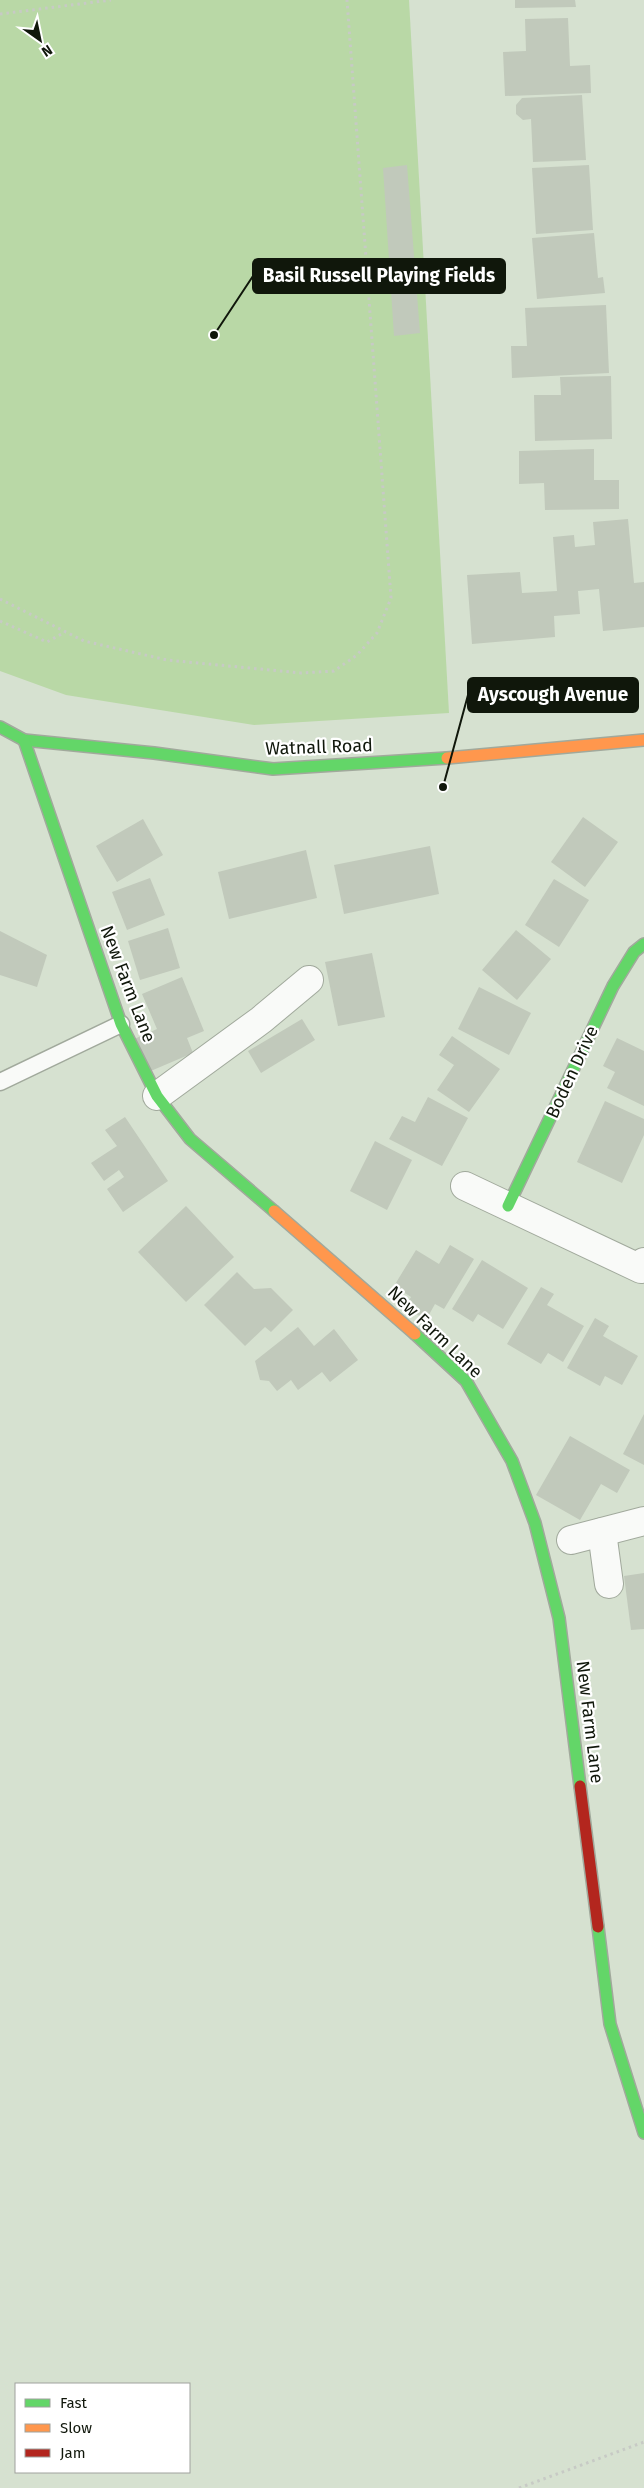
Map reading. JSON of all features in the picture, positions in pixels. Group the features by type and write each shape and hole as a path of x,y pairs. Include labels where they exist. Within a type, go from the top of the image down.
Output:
{"street":[{"name":"Watnall Road","path":"0,726 24,740 154,753 273,769 468,757 644,740"},
{"name":"New Farm Lane","path":"24,740 121,1024 157,1096 190,1139 369,1292 466,1381 512,1461 535,1523 559,1618 610,2024 644,2133"},
{"name":"Boden Drive","path":"508,1206 613,986 634,952 644,944"},
{"path":"157,1096 261,1020 309,980"},
{"path":"465,1186 641,1268 644,1262"},
{"path":"571,1540 644,1521"},
{"path":"602,1532 609,1584"}],"lane":[{"path":"0,1082 121,1024"}],"path":[{"path":"0,14 111,0"},
{"path":"0,599 84,641 167,660 301,674 334,671 358,655 377,634 391,598 347,0"},
{"path":"0,622 47,642 65,632"},
{"path":"520,2488 644,2442"}],"green space":[{"path":"0,0 409,0 449,713 254,725 66,695 0,671"}],"building":[{"path":"515,0 575,0 576,7 515,8"},
{"path":"568,18 570,66 590,65 591,93 505,96 503,52 526,51 525,19"},
{"path":"582,95 586,160 533,162 531,119 523,120 516,114 516,105 522,98"},
{"path":"407,165 420,333 394,336 383,168"},
{"path":"589,165 593,230 536,234 532,168"},
{"path":"594,233 598,278 603,277 605,293 537,299 532,238"},
{"path":"606,305 609,373 512,378 511,346 527,346 525,308"},
{"path":"611,376 612,439 535,441 534,395 561,395 560,377"},
{"path":"594,449 594,480 619,480 619,509 545,510 544,483 519,484 519,451"},
{"path":"628,519 634,583 644,582 644,627 603,631 599,589 578,591 580,614 554,616 555,637 472,644 467,575 520,572 522,593 557,591 553,537 574,535 575,547 595,545 593,522"},
{"path":"583,817 618,842 585,887 551,862"},
{"path":"143,819 163,855 117,882 96,846"},
{"path":"430,846 439,894 344,914 334,865"},
{"path":"306,850 317,898 229,919 218,872"},
{"path":"150,878 165,915 127,930 112,892"},
{"path":"554,879 589,900 559,947 525,925"},
{"path":"168,928 180,968 140,980 128,941"},
{"path":"516,930 551,959 517,1000 482,970"},
{"path":"0,931 47,955 37,987 0,975"},
{"path":"372,953 385,1017 338,1026 325,962"},
{"path":"182,977 204,1031 187,1038 193,1053 146,1073 132,1040 157,1029 142,994"},
{"path":"479,987 531,1013 509,1055 458,1029"},
{"path":"302,1019 315,1040 261,1073 248,1051"},
{"path":"452,1036 500,1069 469,1112 437,1090 454,1065 439,1055"},
{"path":"617,1038 644,1051 644,1106 607,1088 615,1072 603,1066"},
{"path":"428,1097 468,1118 442,1166 389,1139 402,1116 415,1122"},
{"path":"605,1101 644,1119 644,1135 622,1183 577,1162"},
{"path":"125,1117 168,1181 123,1212 107,1189 124,1177 119,1170 104,1181 91,1163 117,1146 105,1130"},
{"path":"375,1141 412,1160 387,1210 350,1191"},
{"path":"186,1206 234,1257 186,1302 138,1252"},
{"path":"450,1245 474,1259 444,1309 435,1304 426,1320 405,1307 411,1297 394,1286 416,1250 439,1264"},
{"path":"482,1260 528,1288 503,1329 478,1314 473,1322 452,1309"},
{"path":"237,1272 254,1289 271,1288 293,1310 271,1332 265,1327 245,1346 204,1305"},
{"path":"541,1287 554,1294 547,1305 584,1326 563,1362 548,1353 541,1364 507,1344"},
{"path":"595,1318 609,1326 603,1336 638,1356 622,1385 605,1376 600,1386 567,1368"},
{"path":"298,1327 314,1346 334,1329 358,1360 330,1382 322,1372 298,1390 291,1380 277,1391 269,1381 260,1380 255,1361"},
{"path":"644,1414 644,1465 623,1454"},
{"path":"570,1436 630,1470 617,1493 601,1484 580,1520 536,1495"},
{"path":"644,1573 644,1629 631,1630 624,1576"}],"traffic: fast":[{"path":"0,727 24,740 154,753 273,769 447,758"},
{"path":"24,740 121,1024 157,1096 190,1139 274,1211"},
{"path":"508,1206 613,986 634,952 644,944"},
{"path":"415,1334 466,1381 512,1461 535,1523 559,1618 580,1786"},
{"path":"598,1927 610,2024 644,2133"}],"traffic: slow":[{"path":"447,758 644,740"},
{"path":"274,1211 415,1334"}],"traffic: jam":[{"path":"580,1786 598,1927"}],"place":[{"name":"Basil Russell Playing Fields","path":"214,335"},
{"name":"Ayscough Avenue","path":"443,787"}]}
